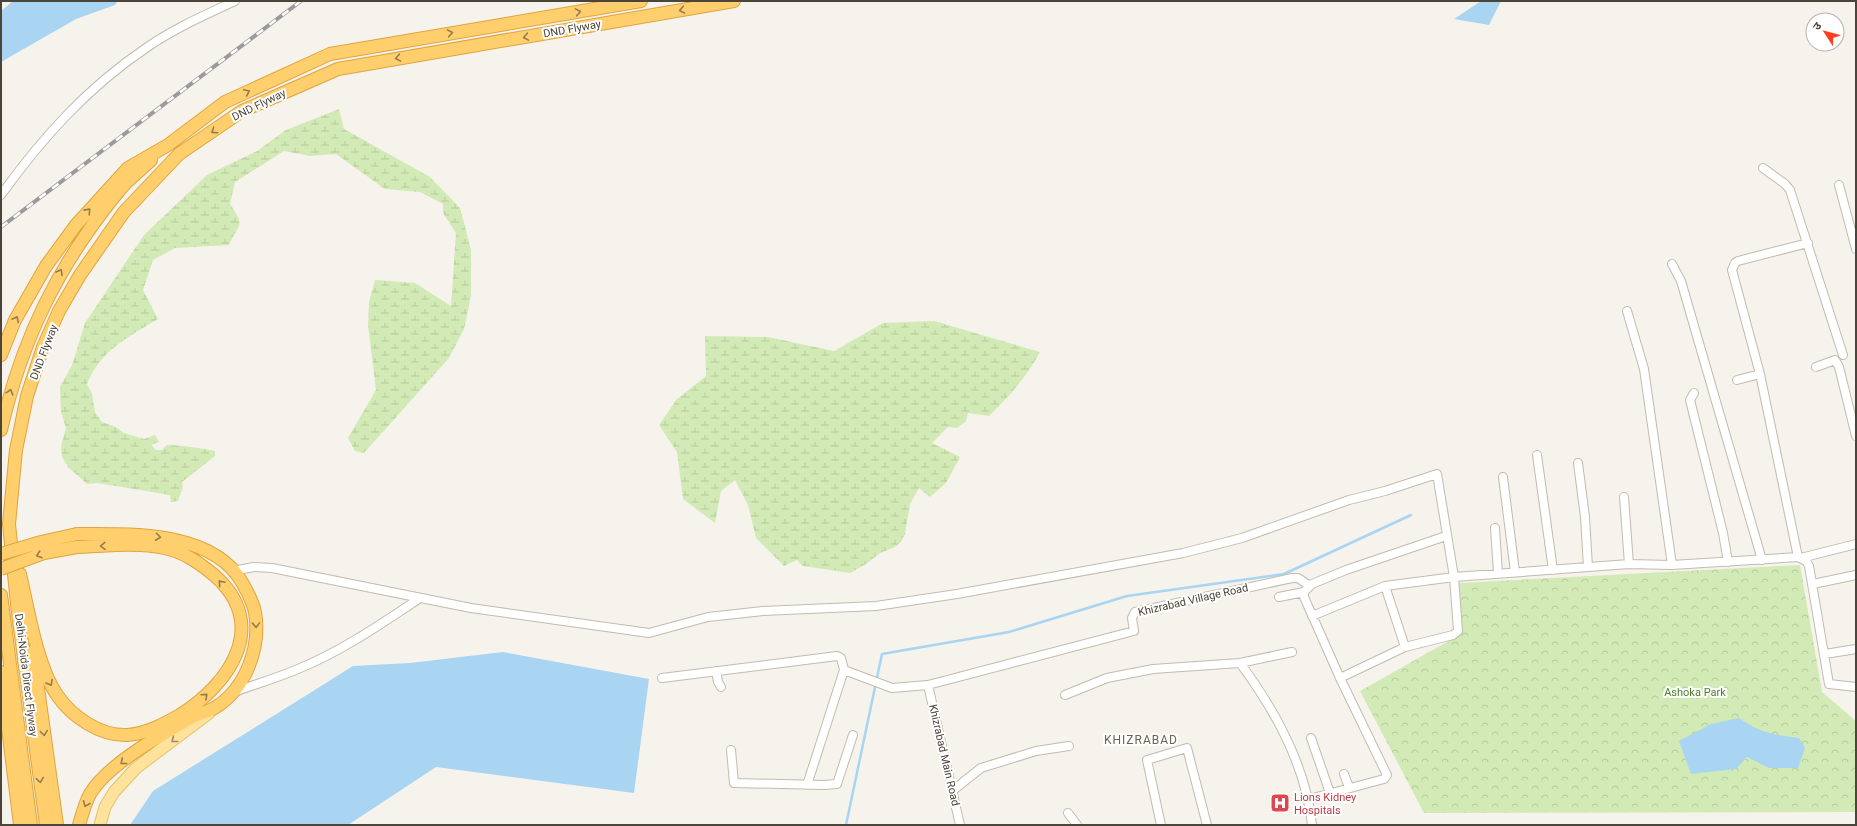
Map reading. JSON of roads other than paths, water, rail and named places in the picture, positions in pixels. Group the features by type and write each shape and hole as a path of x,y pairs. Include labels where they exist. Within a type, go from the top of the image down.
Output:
{"highway":[{"name":"DND Flyway","path":"168,145 225,102 330,54 640,1"},
{"name":"DND Flyway","path":"9,524 16,450 27,396 44,347 59,311 80,275 124,212 179,154 242,111 338,69 734,1"},
{"path":"1,355 15,320 46,266 76,225 128,168 168,145"},
{"path":"1,430 10,391 29,338 45,300 64,265 118,191 168,145"},
{"path":"1,569 44,553 77,547 128,544 164,548 196,560 220,581 236,603 240,614 240,638 232,663 225,676 216,687 196,705 165,724 138,734 126,735 101,730 76,715 57,696 46,676 26,598 9,524"},
{"name":"Delhi-Noida Direct Flyway","path":"9,524 22,644 46,825"},
{"path":"1,554 40,542 77,534 138,535 179,540 212,554 232,570 241,581 255,611 255,642 250,662 244,677 234,692 216,707 193,717 146,744 97,784 90,795 79,825"},
{"name":"Delhi-Noida Direct Flyway","path":"1,595 7,649 32,825"},
{"path":"26,598 57,825"},
{"path":"1,672 20,825"}],"main road":[{"path":"100,825 105,807 114,792 136,768 216,707"}],"street":[{"path":"1,195 50,131 83,98 146,48 234,1"},
{"path":"1763,168 1785,184 1790,190 1843,355"},
{"path":"1839,185 1856,249"},
{"path":"1808,243 1738,260 1733,266 1732,274 1760,374 1799,558 1808,564 1813,584 1829,684 1856,687"},
{"path":"1672,264 1681,281 1762,560"},
{"path":"1627,311 1644,370 1672,566"},
{"path":"1816,368 1835,360 1839,367 1856,436"},
{"path":"1737,380 1760,374"},
{"path":"1694,393 1690,400 1723,534 1728,562"},
{"path":"1537,455 1553,570"},
{"path":"1578,463 1585,517 1588,567"},
{"path":"232,570 254,567 272,568 471,608 648,633 708,618 763,611 876,606 957,594 1183,553 1242,538 1348,500 1385,491 1438,474 1446,536 1454,577 1458,631 1453,635 1405,647 1340,678"},
{"path":"1503,477 1515,572"},
{"path":"1624,497 1630,564"},
{"path":"1495,528 1498,573"},
{"path":"1279,597 1307,589 1346,570 1446,536"},
{"path":"1312,616 1385,586 1498,573 1630,564 1672,566 1799,558 1856,544"},
{"path":"1813,584 1856,575"},
{"name":"Khizrabad Village Road","path":"928,685 1134,631 1132,618 1135,612 1292,578 1298,578 1307,589"},
{"path":"1385,586 1405,647"},
{"path":"1307,589 1304,597 1312,616 1340,678 1387,774 1384,779 1330,792 1309,799"},
{"path":"234,692 298,669 322,658 373,629 420,598"},
{"path":"1825,654 1856,649"},
{"path":"1065,695 1106,678 1153,669 1240,663 1292,652"},
{"path":"662,678 837,656 840,658 844,670 807,785"},
{"path":"1240,663 1267,702 1286,739 1302,776 1309,799 1312,825"},
{"path":"844,670 879,684 897,688 928,685"},
{"path":"716,671 718,682 721,687"},
{"name":"Khizrabad Main Road","path":"928,685 960,825"},
{"path":"731,750 734,783 807,785 837,784 854,735"},
{"path":"1311,738 1330,792"},
{"path":"952,791 981,768 1036,751 1069,746"},
{"path":"1161,825 1147,760 1186,748 1207,825"},
{"path":"1344,774 1349,787"},
{"path":"1068,813 1077,825"}],"water":[{"path":"13,1 118,1 115,5 76,19 1,62 1,11"},
{"path":"1481,1 1501,1 1489,25 1454,19"},
{"path":"503,652 649,679 634,793 436,767 348,825 130,825 153,791 353,666 410,663"},
{"path":"1739,718 1761,730 1782,736 1799,738 1805,748 1798,768 1769,768 1747,757 1736,769 1691,774 1679,741 1711,724"}],"waterway":[{"path":"846,825 882,654 1009,632 1127,596 1284,574 1411,515"}],"railway":[{"path":"1,227 301,1"}],"place":[{"name":"Lions Kidney Hospitals","path":"1280,803"}],"district":[{"name":"KHIZRABAD","path":"1141,740"}],"park label":[{"name":"Ashoka Park","path":"1695,692"}]}
